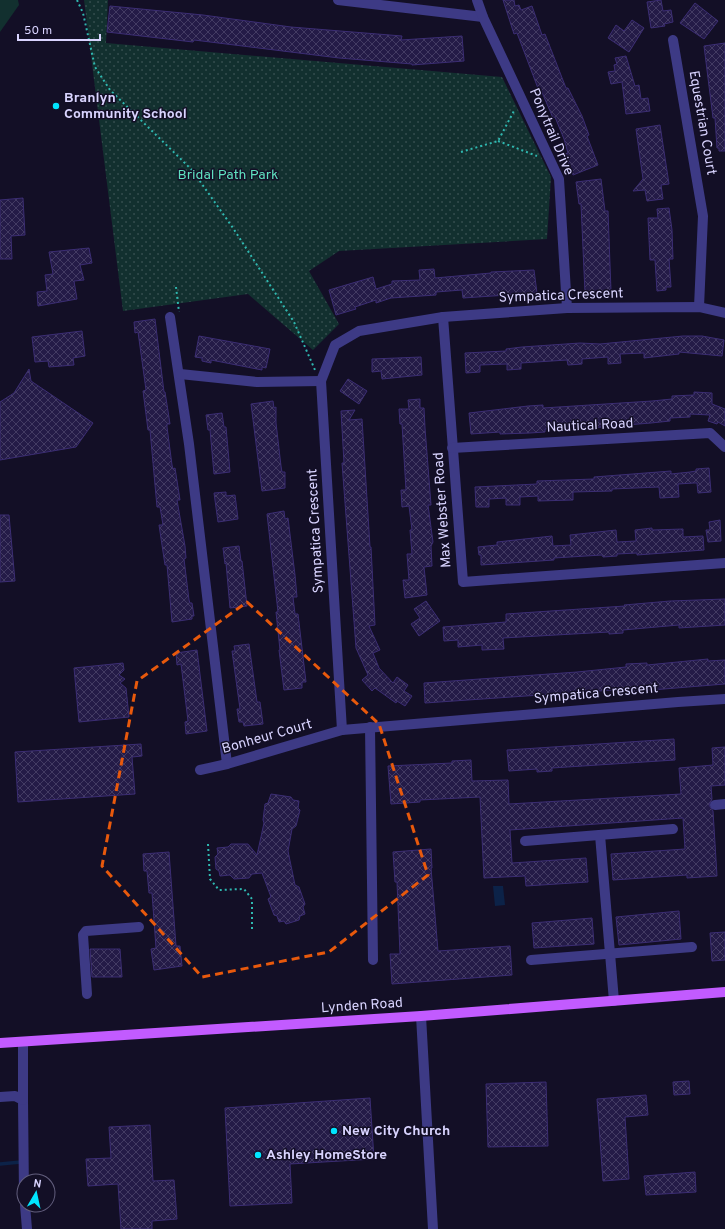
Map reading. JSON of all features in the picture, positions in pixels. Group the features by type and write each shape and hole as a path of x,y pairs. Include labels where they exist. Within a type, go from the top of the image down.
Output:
{"main road":[{"name":"Lynden Road","path":"0,1043 420,1016 725,992"}],"street":[{"path":"338,0 483,16"},
{"name":"Ponytrail Drive","path":"477,0 483,16 559,179 567,308"},
{"name":"Equestrian Court","path":"673,40 703,216 699,307"},
{"name":"Sympatica Crescent","path":"725,313 699,307 567,308 443,317 359,331 335,345 321,381 342,730 725,699"},
{"path":"170,317 180,374 227,764"},
{"name":"Max Webster Road","path":"443,317 463,582 725,564"},
{"path":"180,374 257,382 321,381"},
{"name":"Nautical Road","path":"452,448 710,433 725,447"},
{"path":"370,727 373,960"},
{"name":"Bonheur Court","path":"200,770 227,764 342,730"},
{"path":"525,841 673,829"},
{"path":"600,835 614,1001"},
{"path":"87,994 83,935 86,931 139,927"},
{"path":"531,960 692,947"},
{"path":"420,1016 433,1229"},
{"path":"23,1042 24,1173"},
{"path":"0,1097 15,1096 23,1100"},
{"path":"26,1213 27,1229"}],"path":[{"path":"77,0 83,13 95,67 110,90 192,170 233,228 294,322 308,358 321,381"},
{"path":"498,142 521,97"},
{"path":"461,152 498,142 550,160"},
{"path":"170,317 179,315 176,287"},
{"path":"208,844 210,880 219,890 244,889 252,899 252,930"}],"highlighted area":[{"path":"247,602 379,724 428,875 329,952 202,977 102,866 137,681"}],"green space":[{"path":"0,0 18,0 19,5 0,32"},
{"name":"Bridal Path Park","path":"84,0 108,0 106,43 502,77 551,177 547,239 339,251 309,271 339,324 313,350 248,294 123,311"}],"water":[{"path":"493,886 503,886 505,905 495,906"}],"building":[{"path":"503,0 514,0 515,6 519,5 521,10 532,6 542,35 545,34 566,88 568,88 582,116 589,135 587,136 598,165 573,175 565,154 568,153 564,139 555,117 553,118 541,90 539,91 517,33 514,34"},
{"path":"661,0 663,11 671,10 673,22 664,24 665,26 651,28 647,2"},
{"path":"695,3 718,21 704,39 680,23"},
{"path":"110,6 203,15 291,27 402,36 401,40 462,36 464,61 412,65 339,58 194,40 193,42 107,32"},
{"path":"632,20 644,28 629,52 608,38 616,25 624,31"},
{"path":"725,43 725,151 719,151 719,148 717,148 715,118 713,118 704,46"},
{"path":"626,56 635,86 639,85 641,99 648,98 650,111 626,114 622,82 611,84 608,72 615,71 614,65 617,64 615,58"},
{"path":"660,125 669,184 661,185 663,199 647,201 645,190 633,191 643,179 636,129"},
{"path":"601,179 605,211 608,211 611,291 585,293 581,204 579,204 576,182"},
{"path":"23,198 25,235 11,236 12,259 0,259 0,200"},
{"path":"669,208 672,230 673,259 669,259 671,287 666,287 666,290 657,291 655,260 650,260 648,218 658,218 657,209"},
{"path":"89,248 92,263 80,265 84,280 74,281 77,299 38,306 37,292 47,291 45,275 53,274 49,252"},
{"path":"434,269 435,278 491,272 534,270 537,293 463,298 462,290 436,292 436,295 391,298 376,303 376,300 355,307 356,309 336,315 329,290 373,277 376,289 392,284 392,281 420,280 419,270"},
{"path":"155,319 164,392 170,424 167,424 167,427 172,465 173,469 175,468 180,500 177,500 185,546 186,558 184,559 189,600 190,603 192,603 194,616 192,616 192,619 172,622 167,565 165,565 159,525 163,525 160,507 157,507 150,430 148,430 143,391 146,390 138,332 135,333 134,322"},
{"path":"82,331 85,356 73,358 74,365 49,367 48,361 35,362 32,337"},
{"path":"199,336 270,349 266,368 262,367 262,370 211,360 211,363 202,361 202,358 195,357"},
{"path":"683,336 702,336 724,340 722,356 679,352 679,354 644,358 644,353 620,354 621,363 608,364 608,357 582,359 582,364 568,365 567,360 521,363 521,369 507,370 507,364 480,365 480,372 466,373 465,353 506,351 506,349 522,347 580,343 600,344"},
{"path":"421,357 422,375 382,379 381,371 372,372 372,359"},
{"path":"29,369 31,381 93,423 76,447 0,460 0,402 14,393"},
{"path":"348,379 367,391 359,404 340,391"},
{"path":"694,392 712,393 712,404 725,409 725,426 718,422 717,424 708,421 710,415 690,414 690,417 670,418 670,421 651,423 589,428 589,426 556,428 545,429 545,432 530,433 500,434 500,432 471,434 469,413 543,405 543,408 652,401 672,399 672,396 694,395"},
{"path":"420,399 420,408 424,408 431,505 428,505 433,542 431,546 432,566 424,567 427,595 405,598 403,580 409,580 407,554 412,554 410,530 412,530 409,506 402,507 401,490 406,490 402,424 400,424 399,409 409,409 408,400"},
{"path":"273,401 274,408 276,407 276,423 282,472 285,472 285,488 262,491 251,404"},
{"path":"355,410 349,420 362,419 371,547 375,625 369,626 380,650 373,653 379,668 393,683 397,677 408,685 404,691 412,696 405,706 397,701 396,703 375,688 372,691 362,680 368,675 356,648 342,463 344,463 341,411"},
{"path":"222,413 224,427 226,427 230,472 214,474 210,430 208,430 206,415"},
{"path":"709,468 711,492 698,493 697,483 678,484 679,497 660,498 659,487 612,489 612,491 573,492 573,500 538,501 538,496 520,497 520,505 506,505 506,498 489,499 489,507 476,507 475,487 537,484 537,481 594,479 594,477 671,471 671,474"},
{"path":"226,492 226,496 235,495 238,519 218,522 214,493"},
{"path":"284,511 285,519 288,518 297,597 293,597 295,614 298,614 306,682 302,682 302,688 284,690 276,612 278,612 267,514"},
{"path":"0,515 9,515 15,581 0,582"},
{"path":"720,520 721,541 708,542 706,530 710,530 709,522"},
{"path":"652,528 652,530 683,529 683,537 703,536 704,550 637,555 637,553 617,554 617,556 603,557 602,555 554,558 554,560 481,565 481,555 479,555 478,547 497,545 497,542 552,536 553,546 571,545 570,535 616,530 617,542 636,541 635,530"},
{"path":"239,546 247,606 230,608 226,563 225,564 223,548"},
{"path":"725,599 725,625 679,628 679,625 623,630 623,633 609,634 609,632 503,638 504,649 482,650 482,645 458,647 458,640 444,641 443,627 506,622 506,614 625,606 624,605 670,601"},
{"path":"426,601 440,621 419,636 411,624 420,618 414,609"},
{"path":"249,644 257,702 260,702 263,724 244,726 243,722 239,722 237,709 240,709 232,651 235,651 234,646"},
{"path":"197,650 207,731 186,734 185,722 188,721 181,664 177,665 176,653"},
{"path":"708,659 708,661 725,660 725,684 627,692 627,689 425,703 424,683 577,672 626,667 626,664 647,663 647,665"},
{"path":"123,663 124,670 119,675 125,679 120,683 126,688 129,717 79,722 74,668"},
{"path":"674,739 675,760 552,768 552,771 537,772 537,769 509,771 507,750"},
{"path":"141,744 142,756 132,757 135,794 18,802 15,752"},
{"path":"725,747 725,785 711,786 712,799 709,805 713,811 717,876 687,878 687,875 613,880 611,854 685,849 683,818 510,830 512,863 586,858 588,882 526,886 525,876 484,878 480,797 420,800 420,802 391,804 388,766 452,763 452,761 471,760 472,781 508,780 509,804 681,794 679,768 713,765 712,748"},
{"path":"271,794 291,797 293,800 299,801 298,808 300,810 296,826 292,829 288,851 295,885 299,887 305,904 303,907 305,914 300,916 299,920 286,924 284,921 279,922 277,916 274,915 268,899 271,897 262,873 252,874 249,878 234,879 230,875 220,876 219,871 216,869 215,857 218,854 217,848 228,847 231,844 248,844 257,855 264,823 265,804 268,803"},
{"path":"431,849 431,868 438,951 510,946 512,975 392,984 390,954 400,954 397,882 395,882 393,852"},
{"path":"169,852 176,946 180,946 182,966 154,970 151,949 156,948 152,893 149,893 147,871 144,871 143,854"},
{"path":"679,911 681,939 619,945 616,917"},
{"path":"592,918 594,944 534,948 532,923"},
{"path":"725,932 725,960 712,961 710,933"},
{"path":"90,949 120,949 122,977 92,977"},
{"path":"689,1081 690,1094 674,1095 673,1082"},
{"path":"546,1082 548,1146 488,1147 486,1084"},
{"path":"646,1095 648,1115 625,1117 629,1179 603,1181 597,1099"},
{"path":"370,1098 374,1159 290,1164 292,1203 230,1206 225,1108"},
{"path":"150,1125 153,1181 174,1180 177,1219 152,1221 152,1229 121,1229 118,1184 88,1186 86,1159 111,1158 109,1127"},
{"path":"695,1172 696,1192 646,1195 644,1176"}],"waterway":[{"path":"0,1164 21,1162"}],"place":[{"name":"Branlyn Community School","path":"56,106"},
{"name":"New City Church","path":"334,1131"},
{"name":"Ashley HomeStore","path":"258,1155"}]}
